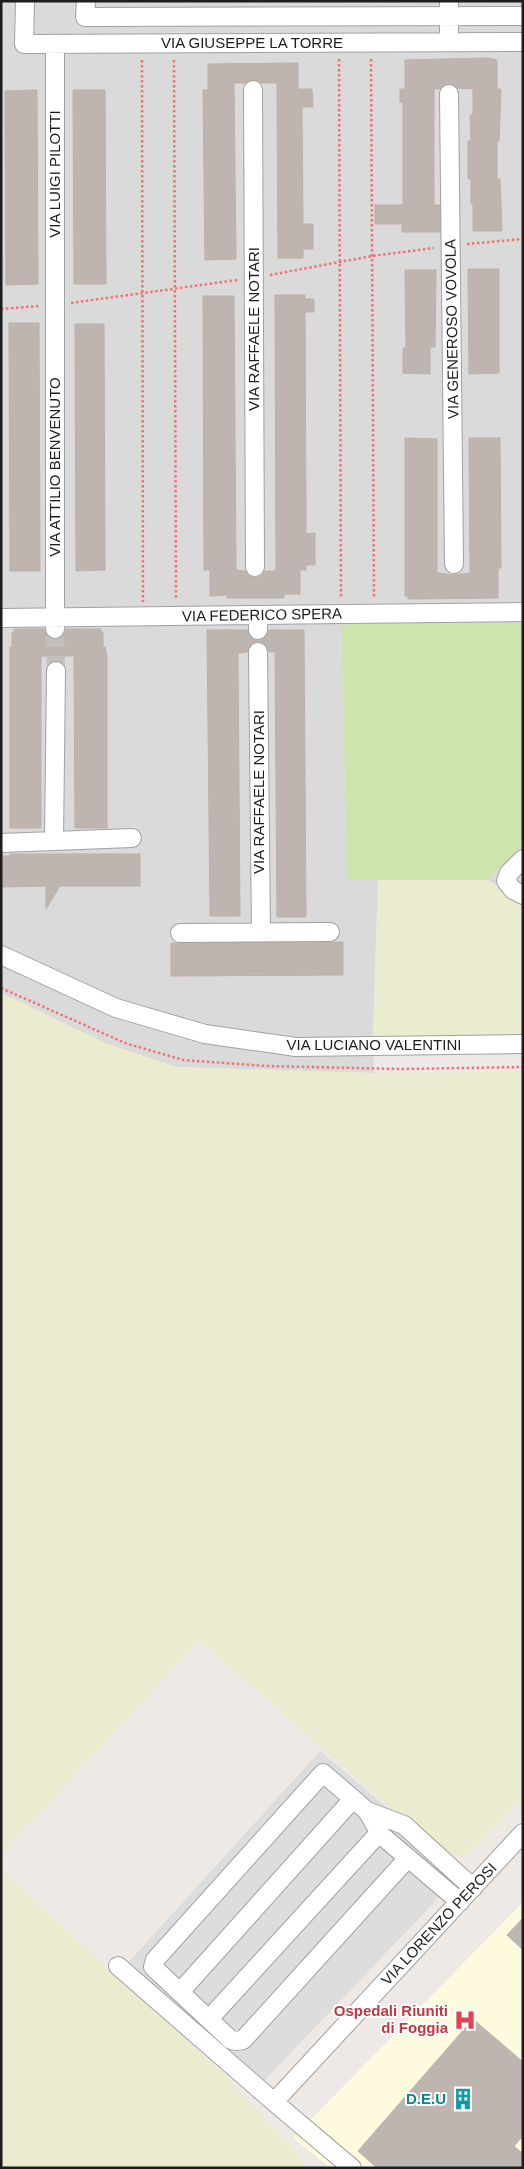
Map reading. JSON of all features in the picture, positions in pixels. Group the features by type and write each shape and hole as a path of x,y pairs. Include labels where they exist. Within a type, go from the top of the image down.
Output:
{"street":[{"name":"VIA GIUSEPPE LA TORRE","path":"25,1 24,44 523,42"},
{"name":"VIA GIUSEPPE LA TORRE","path":"86,9 449,9 523,16"},
{"path":"86,9 86,44"},
{"path":"252,9 253,43"},
{"path":"449,9 449,42"},
{"name":"VIA LUIGI PILOTTI","path":"55,44 56,305"},
{"name":"VIA RAFFAELE NOTARI","path":"253,90 255,567"},
{"name":"VIA GENEROSO VOVOLA","path":"449,94 454,564"},
{"name":"VIA ATTILIO BENVENUTO","path":"55,623 56,305"},
{"name":"VIA FEDERICO SPERA","path":"1,618 55,623 144,616 176,616 258,623 341,614 523,612"},
{"name":"VIA RAFFAELE NOTARI","path":"258,652 260,932"},
{"path":"54,841 56,671"},
{"path":"1,843 132,838"},
{"path":"523,859 509,872 506,881 513,890 523,895"},
{"path":"180,933 330,932"},
{"name":"VIA LUCIANO VALENTINI","path":"1,955 116,1008 205,1034 296,1047 523,1044"},
{"path":"408,1858 243,2040 231,2040 156,1970 153,1963 323,1773 367,1811 379,1832 460,1902"},
{"path":"180,1992 353,1799"},
{"path":"367,1811 404,1825 473,1888"},
{"path":"209,2019 379,1832"},
{"name":"VIA LORENZO PEROSI","path":"274,2102 523,1832"},
{"path":"118,1966 352,2168"}],"path":[{"path":"339,42 341,614"},
{"path":"371,42 374,614"},
{"path":"174,43 176,616"},
{"path":"142,44 144,616"}],"shaded area":[{"path":"1,1 523,1 523,623 376,623 341,625 347,880 378,879 373,1038 374,1073 176,1067 105,1043 1,993"},
{"path":"523,845 523,902 488,880"},
{"path":"320,1751 463,1872 263,2082 126,1965"},
{"name":"Ospedali Riuniti di Foggia","path":"523,1902 523,2168 330,2168 293,2138"}],"green space":[{"path":"376,623 523,623 523,845 488,880 347,880 341,625"},
{"path":"378,879 488,880 523,902 523,1037 373,1038"},
{"path":"1,993 105,1043 176,1067 408,1074 523,1071 523,1797 464,1858 433,1845 199,1640 1,1855"},
{"path":"1,1870 216,2067 305,2162 298,2168 1,2168"}],"building":[{"path":"488,58 497,60 497,89 501,89 499,141 497,141 497,179 500,179 502,231 473,231 471,179 468,179 468,141 471,141 470,115 473,115 473,89 458,88 449,83 440,89 434,89 434,205 440,205 440,232 402,232 402,224 375,224 375,205 403,205 403,102 400,102 400,89 405,89 405,60"},
{"path":"298,63 298,89 312,89 313,107 302,107 303,224 313,224 313,249 303,249 303,258 278,258 277,83 261,83 252,79 245,83 234,83 236,259 205,260 203,90 208,90 208,64"},
{"path":"37,90 38,284 6,285 5,91"},
{"path":"73,90 105,90 106,284 74,284"},
{"path":"468,269 499,269 499,373 469,374"},
{"path":"405,270 436,270 435,347 430,347 430,374 403,373 403,348 406,348"},
{"path":"275,295 305,295 305,299 314,299 314,312 305,312 306,534 315,533 315,565 306,565 306,570 300,570 300,594 284,594 284,598 227,598 227,595 210,596 210,570 204,570 203,296 234,296 236,570 245,571 249,576 256,578 265,571 276,571"},
{"path":"9,323 39,323 40,571 10,571"},
{"path":"75,324 104,324 105,570 76,571"},
{"path":"405,438 437,439 437,573 454,575 470,573 469,438 500,438 501,568 498,568 498,598 408,599 408,596 405,596"},
{"path":"14,629 44,629 46,635 55,640 61,638 66,629 101,629 101,632 103,632 103,647 105,647 107,657 107,828 75,828 74,656 41,656 41,828 10,828 10,647 12,647 12,633 14,633"},
{"path":"207,630 247,630 252,639 258,641 252,643 247,652 238,653 240,916 210,916"},
{"path":"269,630 304,630 306,917 277,917 275,652 269,652 267,646 258,641 267,636"},
{"path":"10,854 140,854 140,886 60,886 46,909 46,886 1,887 1,856 10,856"},
{"path":"343,942 343,975 171,976 171,943"},
{"path":"523,1918 523,1950 507,1935"},
{"name":"D.E.U","path":"473,2019 523,2062 523,2136 514,2146 523,2154 523,2168 377,2168 358,2151"}],"tunnel":[{"path":"55,629 56,671"}],"place":[{"name":"Ospedali Riuniti di Foggia","path":"465,2020"},
{"name":"D.E.U","path":"463,2099"}]}
